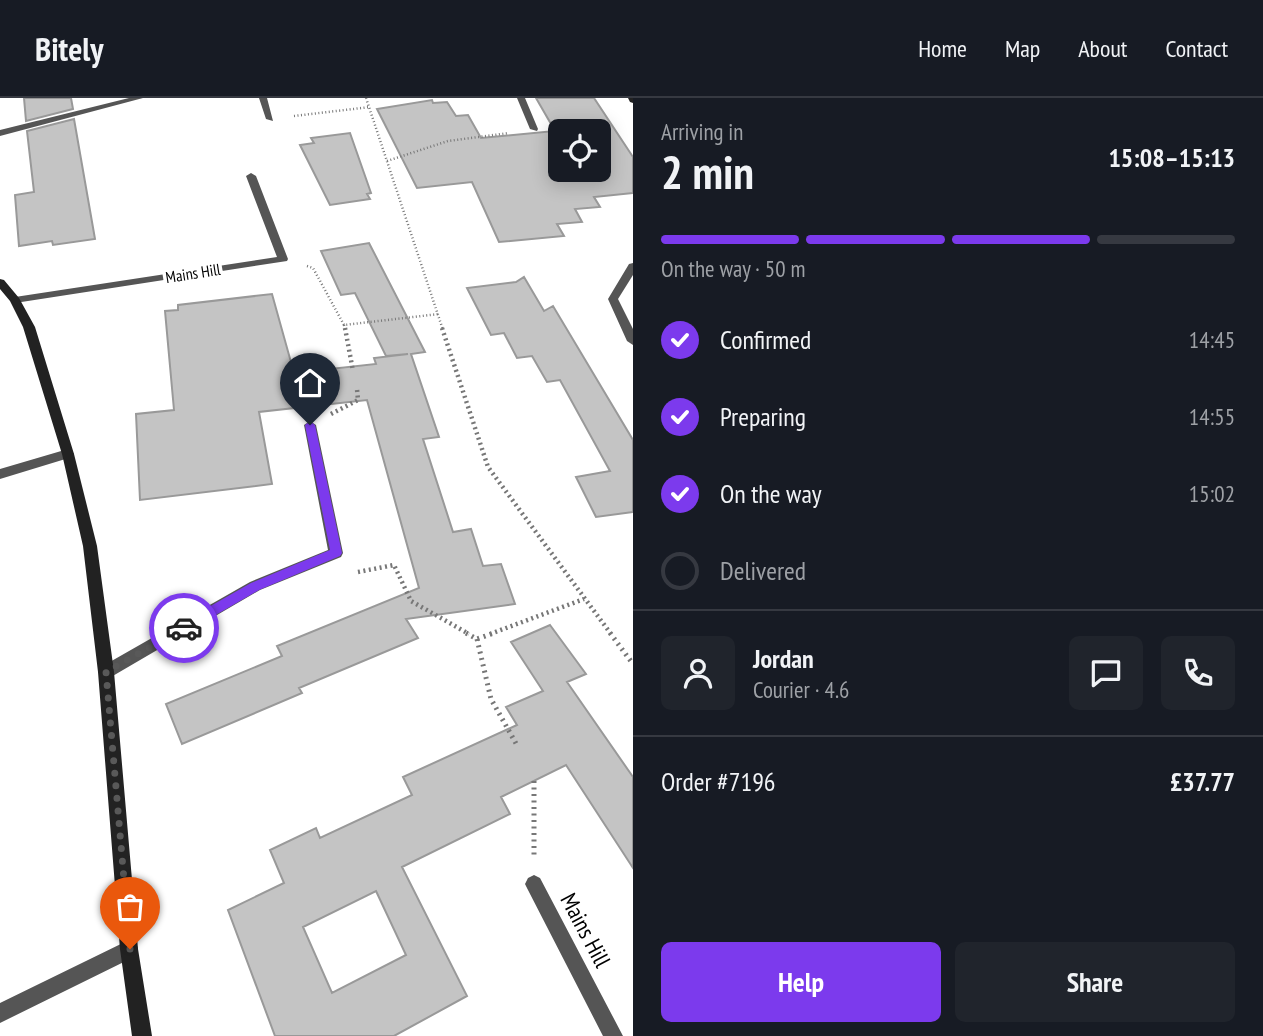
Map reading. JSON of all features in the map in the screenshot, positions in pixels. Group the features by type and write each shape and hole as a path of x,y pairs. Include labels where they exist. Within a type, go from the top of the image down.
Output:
{"street":[{"path":"0,133 139,98"},
{"path":"263,98 270,119"},
{"path":"522,98 534,129"},
{"path":"251,176 282,259"},
{"name":"Mains Hill","path":"15,300 282,259"},
{"path":"633,266 613,299 633,341"},
{"path":"0,282 15,300 29,327 68,454 90,545 106,672 130,949 142,1036"},
{"path":"106,672 255,586 336,553 310,425"},
{"path":"0,474 68,454"},
{"name":"Mains Hill","path":"534,884 613,1036"},
{"path":"0,1013 130,949"}],"path":[{"path":"366,98 488,467 633,664"},
{"path":"270,119 370,107"},
{"path":"387,161 448,141 534,129"},
{"path":"282,259 313,268 344,325 353,371"},
{"path":"344,325 439,314"},
{"path":"310,425 358,400 357,389"},
{"path":"336,553 346,575 394,565 411,601 477,639 491,699 518,747"},
{"path":"477,639 584,599"},
{"path":"534,781 534,884"}],"building":[{"path":"24,98 71,98 73,109 26,121"},
{"path":"536,98 594,98 608,119 548,119"},
{"path":"432,100 433,103 447,102 456,116 468,115 481,138 548,132 548,182 611,182 611,124 633,157 633,193 594,197 600,207 575,209 582,222 557,224 564,236 499,242 472,182 417,188 377,109"},
{"path":"74,119 95,239 53,245 52,241 19,246 15,195 34,192 27,131"},
{"path":"350,133 371,193 367,194 370,199 330,205 300,145 314,143 311,138"},
{"path":"369,243 425,352 411,354 439,437 423,439 453,532 471,529 483,566 501,564 515,604 406,619 418,638 299,688 302,693 182,744 166,704 282,656 277,646 419,588 367,400 259,412 272,484 140,500 136,414 174,410 165,311 178,310 178,305 272,294 294,373 376,364 374,358 408,354 386,356 355,293 341,295 321,251"},
{"path":"524,277 544,311 553,306 633,440 633,512 596,517 576,477 610,471 560,380 547,382 532,356 517,358 504,333 491,335 467,288 516,282"},
{"path":"550,625 586,674 567,682 633,777 633,868 566,765 501,797 510,814 402,867 467,996 394,1036 275,1036 228,910 284,883 270,850 316,828 320,838 412,795 403,777 517,725 506,707 543,691 511,642","holes":["376,891 406,955 332,993 303,927"]}],"way so far":[{"path":"130,949 106,672 184,628"}],"route":[{"path":"184,628 255,586 336,553 310,425"}]}
